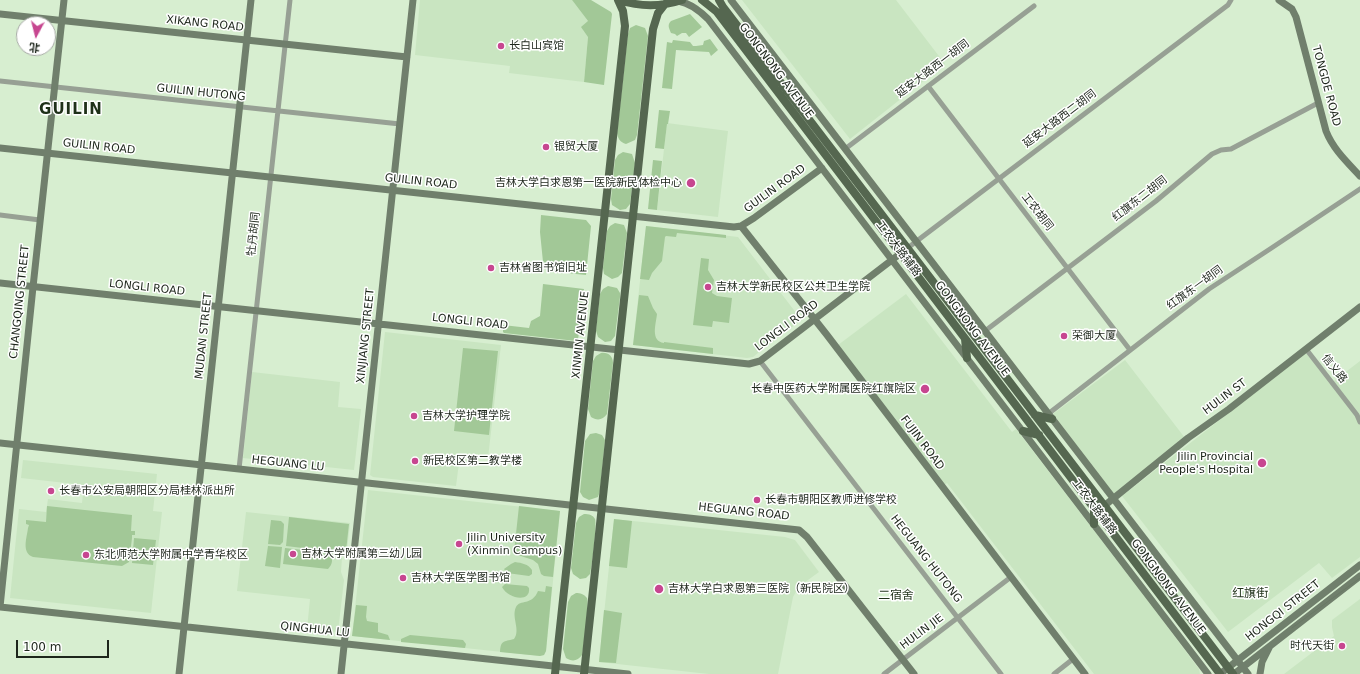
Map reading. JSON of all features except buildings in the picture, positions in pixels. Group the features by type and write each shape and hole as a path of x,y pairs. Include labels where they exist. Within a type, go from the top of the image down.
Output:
{"main road":[{"path":"619,0 643,5 665,4 680,1"},
{"name":"XINMIN AVENUE","path":"556,670 625,26 623,11 619,0"},
{"name":"GONGNONG AVENUE","path":"702,0 717,12 904,251 1035,415 1231,672"},
{"name":"GONGNONG AVENUE","path":"719,0 904,251 965,338 1220,674"},
{"path":"585,672 653,29 658,13 665,4"},
{"path":"965,338 967,358"},
{"path":"1035,415 1050,416"},
{"path":"1023,431 1039,435"},
{"path":"1094,508 1094,524"}],"street":[{"name":"CHANGQING STREET","path":"0,607 64,0"},
{"name":"MUDAN STREET","path":"179,674 251,0"},
{"name":"牡丹胡同","path":"239,469 284,44 290,0"},
{"name":"XINJIANG STREET","path":"342,674 413,0"},
{"name":"工农大路辅路","path":"731,0 1248,674"},
{"name":"延安大路西二胡同","path":"904,251 998,178 1224,8 1231,0"},
{"name":"TONGDE ROAD","path":"1278,0 1285,3 1292,9 1296,17 1318,103 1330,141 1336,150 1360,176"},
{"name":"工农大路辅路","path":"680,1 694,6 708,19 1208,674"},
{"name":"延安大路西一胡同","path":"845,149 1034,6"},
{"name":"XIKANG ROAD","path":"0,14 407,57"},
{"name":"GUILIN HUTONG","path":"0,81 400,124"},
{"name":"工农胡同","path":"928,86 1130,350"},
{"name":"红旗东二胡同","path":"985,331 1156,201 1212,154 1221,150 1231,150 1318,103"},
{"name":"GUILIN ROAD","path":"0,148 734,227 741,226 754,218 822,168"},
{"name":"红旗东一胡同","path":"1050,416 1130,350 1209,289 1360,189"},
{"path":"0,215 40,220"},
{"name":"FUJIN ROAD","path":"741,226 814,319 1085,674"},
{"name":"LONGLI ROAD","path":"0,283 749,364 760,361 904,251"},
{"name":"HULIN ST","path":"1104,506 1188,438 1229,409 1360,307"},
{"name":"信义路","path":"1306,349 1357,415 1360,422"},
{"name":"HEGUANG HUTONG","path":"760,361 1001,674"},
{"name":"HEGUANG LU","path":"0,443 574,505"},
{"name":"HEGUANG ROAD","path":"574,505 799,530 807,537 914,674"},
{"name":"HONGQI STREET","path":"1231,672 1237,660 1360,565"},
{"name":"HONGQI STREET","path":"1220,674 1231,672 1242,667 1360,576"},
{"name":"HULIN JIE","path":"884,674 1011,577"},
{"name":"QINGHUA LU","path":"0,607 345,644 556,670 628,674"},
{"path":"1260,674 1262,662 1270,646"},
{"path":"1054,674 1073,659"}],"shaded area":[{"name":"长白山宾馆","path":"420,0 572,0 588,21 584,82 509,73 510,66 415,55"},
{"path":"572,0 591,0 612,14 604,85 584,82 588,37 581,27 588,21"},
{"path":"742,0 896,0 945,64 850,139"},
{"path":"690,14 702,27 689,37 686,33 682,33 677,36 671,33 669,25 671,21"},
{"path":"636,25 645,28 648,36 637,135 635,140 626,144 620,140 617,133 628,34 630,28"},
{"path":"710,39 718,50 711,56 709,52 676,50 672,89 662,88 667,42 672,43 673,40 690,42 693,46 696,46 703,45 704,41"},
{"path":"659,110 670,111 664,149 655,148"},
{"name":"吉林大学白求恩第一医院新民体检中心","path":"667,123 728,131 718,217 657,210"},
{"path":"623,152 632,154 635,163 630,204 626,209 620,210 612,205 611,199 615,160 618,155"},
{"path":"653,160 662,161 657,210 648,209"},
{"path":"541,215 586,220 591,226 586,275 556,272 543,262 540,232"},
{"path":"615,223 624,225 627,233 622,273 618,277 612,279 604,274 603,268 607,231 610,226"},
{"name":"吉林大学新民校区公共卫生学院","path":"646,226 738,237 800,318 800,321 753,357 747,358 633,345"},
{"path":"646,226 726,235 726,238 677,233 676,237 666,236 662,261 652,273 649,280 640,279"},
{"path":"701,258 709,259 708,270 714,280 712,293 717,296 732,298 729,323 713,321 712,327 693,325"},
{"path":"543,284 584,289 578,340 576,341 503,332 503,325 529,328 531,321 540,316"},
{"path":"608,286 617,288 620,293 620,297 615,336 611,341 605,342 598,337 596,331 600,294 603,289"},
{"path":"906,294 1012,432 1016,429 1148,601 1199,669 1200,674 1094,674 947,483 944,485 838,345"},
{"path":"639,295 648,296 657,314 655,336 660,342 713,348 713,354 633,345"},
{"path":"385,332 501,345 488,458 460,455 456,486 373,477 370,475"},
{"path":"463,348 498,351 489,435 454,431"},
{"path":"601,353 610,355 613,363 607,414 604,418 598,419 591,417 588,409 593,361 596,356"},
{"name":"Jilin Provincial People's Hospital","path":"1306,353 1330,384 1360,361 1360,557 1332,578 1319,563 1228,632 1122,496"},
{"path":"1125,360 1185,438 1114,494 1053,414"},
{"path":"252,372 340,382 338,407 361,409 354,470 243,458"},
{"path":"596,433 602,435 605,440 600,491 598,497 589,500 583,497 580,492 585,441 590,434"},
{"name":"东北师范大学附属中学青华校区","path":"23,460 157,474 153,511 162,512 151,613 10,598 19,509 46,512 48,499 82,503 84,485 21,478"},
{"name":"Jilin University (Xinmin Campus)","path":"368,490 560,511 546,651 544,655 540,656 352,636"},
{"path":"47,506 132,515 131,531 135,531 135,535 132,535 129,562 122,566 33,557 29,555 26,548 26,540 29,525 26,524 26,520 46,522"},
{"path":"519,506 560,511 553,577 544,576 541,574 538,564 533,560 515,554 514,552"},
{"name":"吉林大学附属第三幼儿园","path":"246,512 350,523 347,551 342,557 341,572 344,580 338,632 307,629 310,599 237,591"},
{"path":"584,514 591,515 595,519 595,529 590,574 586,578 580,579 573,574 571,568 576,523 579,517"},
{"path":"289,517 349,524 345,553 286,546"},
{"path":"614,519 785,537 795,540 819,572 801,585 793,597 778,674 709,674 599,662"},
{"path":"614,519 632,521 627,568 609,566"},
{"path":"271,520 281,521 284,524 283,542 280,545 268,544"},
{"path":"134,538 156,540 153,565 132,563"},
{"path":"268,546 282,547 280,568 265,566"},
{"path":"285,548 330,553 332,563 328,569 283,564"},
{"path":"515,562 529,566 532,570 532,574 529,576 507,573 504,569"},
{"path":"505,584 527,586 529,588 529,593 523,597 514,597 502,587"},
{"path":"546,586 552,587 546,651 544,655 540,656 500,652 502,643 514,639 516,635 516,607 520,603 533,599 538,591 545,592"},
{"path":"576,593 582,594 587,598 587,608 582,655 579,659 573,660 566,658 563,649 568,602 571,596"},
{"name":"时代天街","path":"1360,599 1360,674 1284,674 1334,636 1332,620"},
{"path":"356,605 367,606 367,621 378,623 378,632 388,635 390,640 352,636"},
{"path":"604,610 622,613 616,663 599,662"},
{"path":"410,635 463,640 466,644 465,648 401,642 401,639"}],"tram line":[{"path":"1292,628 1360,578"}],"place":[{"name":"长白山宾馆","path":"501,46"},
{"name":"银贸大厦","path":"546,147"},
{"name":"吉林大学白求恩第一医院新民体检中心","path":"691,183"},
{"name":"吉林省图书馆旧址","path":"491,268"},
{"name":"吉林大学新民校区公共卫生学院","path":"708,287"},
{"name":"荣御大厦","path":"1064,336"},
{"name":"长春中医药大学附属医院红旗院区","path":"925,389"},
{"name":"吉林大学护理学院","path":"414,416"},
{"name":"新民校区第二教学楼","path":"415,461"},
{"name":"Jilin Provincial People's Hospital","path":"1262,463"},
{"name":"长春市公安局朝阳区分局桂林派出所","path":"51,491"},
{"name":"长春市朝阳区教师进修学校","path":"757,500"},
{"name":"Jilin University (Xinmin Campus)","path":"459,544"},
{"name":"吉林大学附属第三幼儿园","path":"293,554"},
{"name":"东北师范大学附属中学青华校区","path":"86,555"},
{"name":"吉林大学医学图书馆","path":"403,578"},
{"name":"吉林大学白求恩第三医院（新民院区）","path":"659,589"},
{"name":"时代天街","path":"1342,646"}],"district":[{"name":"GUILIN","path":"71,110"},
{"name":"红旗街","path":"1250,594"},
{"name":"二宿舍","path":"896,596"}]}
